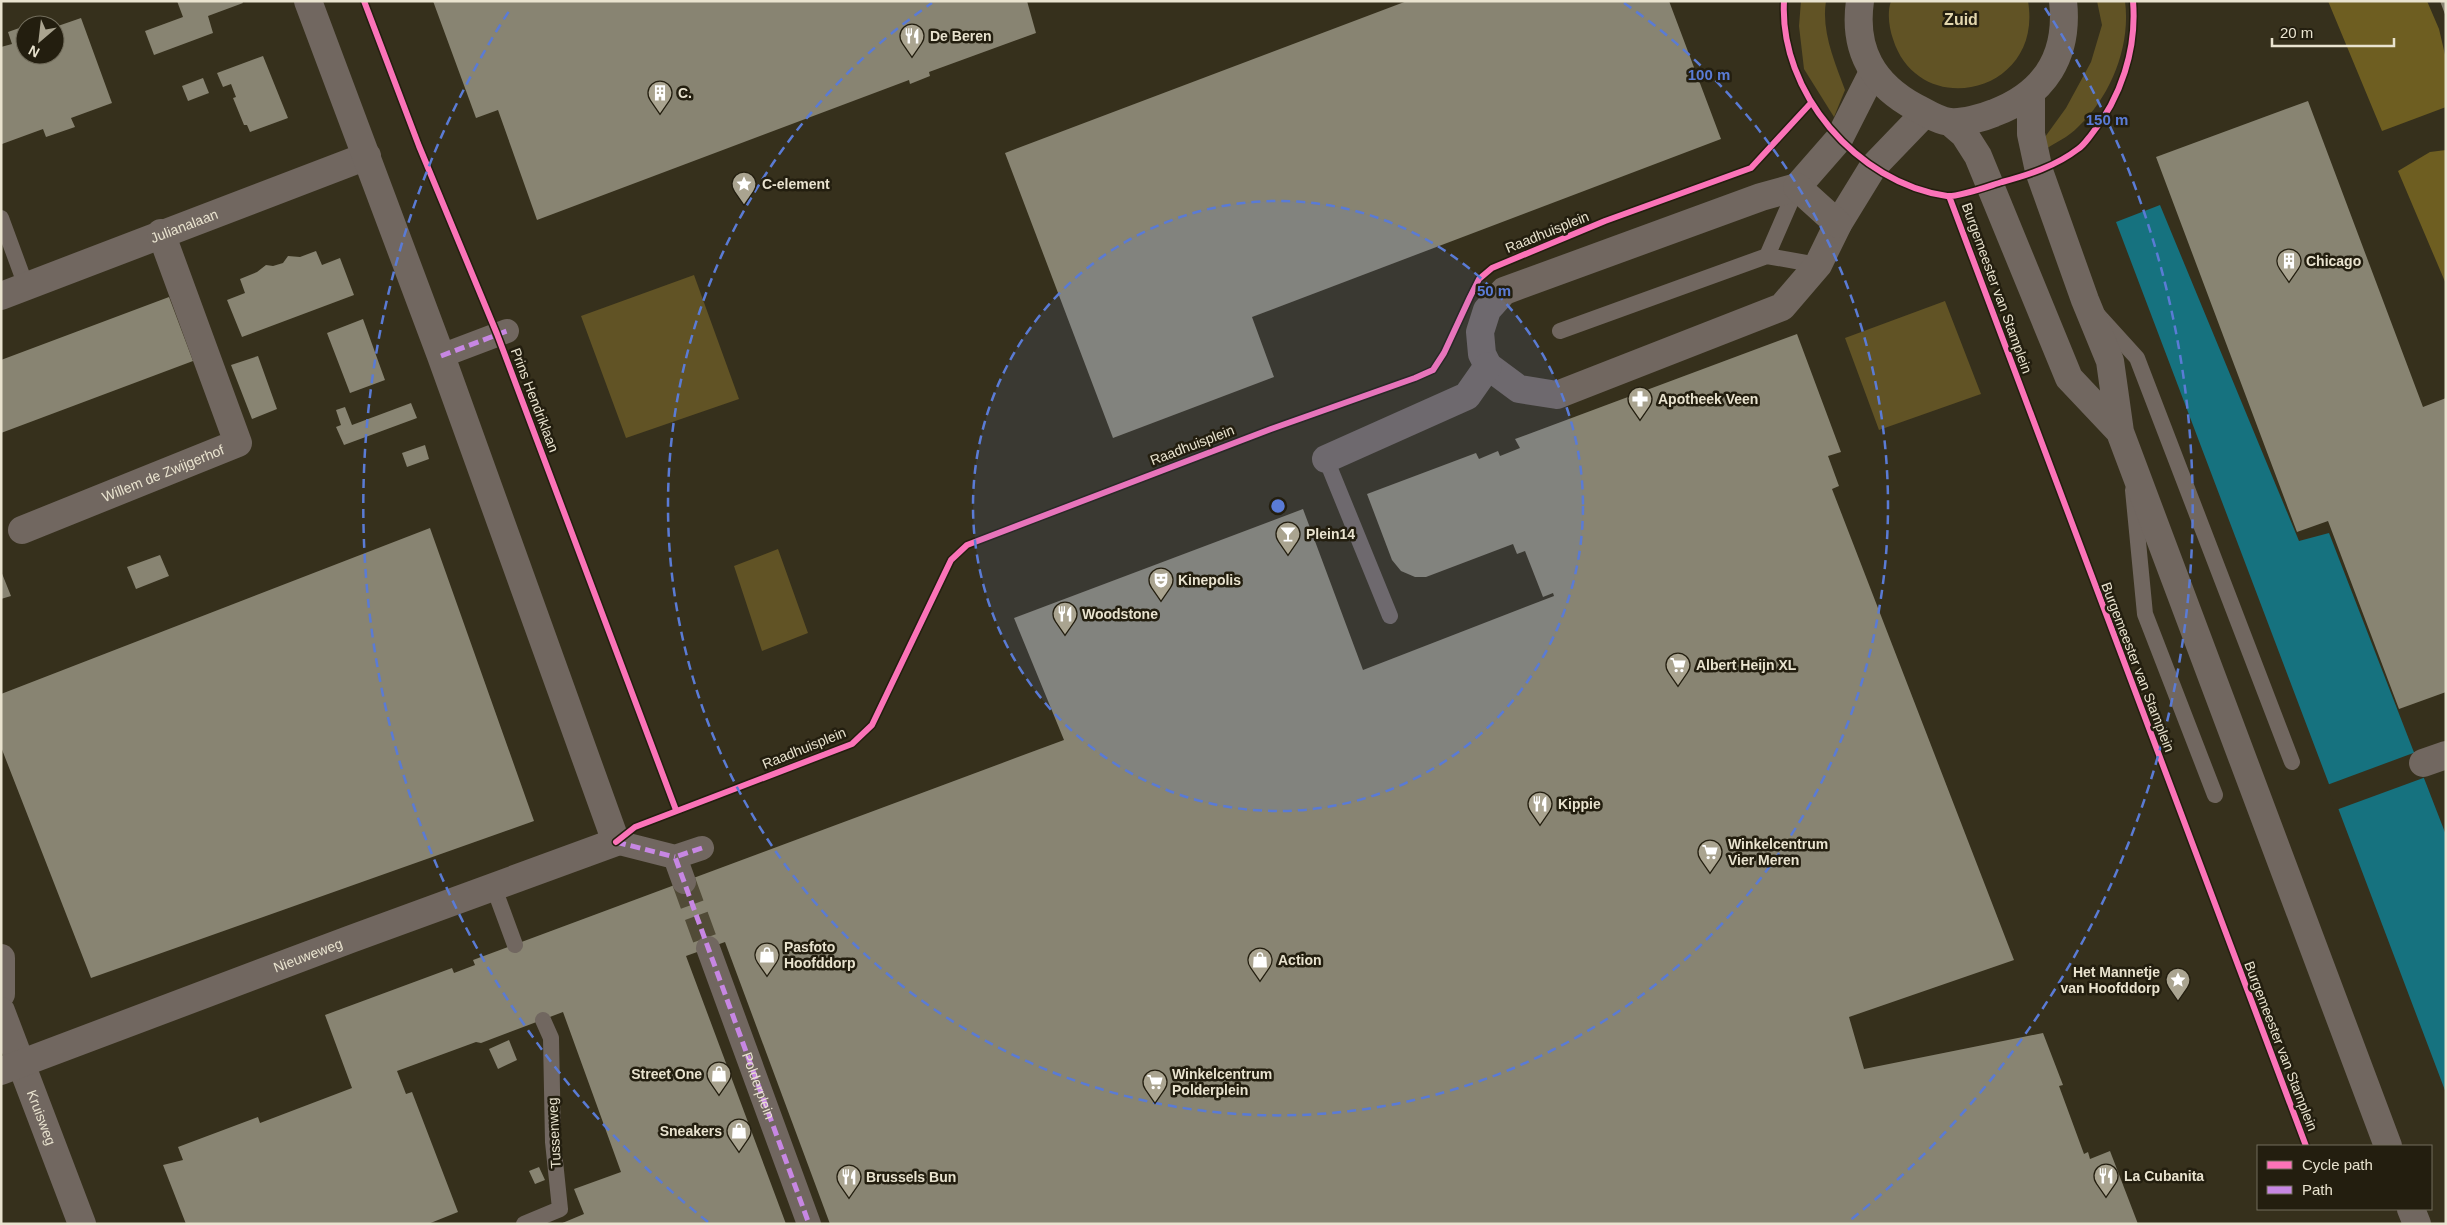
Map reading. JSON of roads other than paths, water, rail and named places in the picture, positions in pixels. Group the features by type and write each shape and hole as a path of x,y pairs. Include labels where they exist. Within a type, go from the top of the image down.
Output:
{"street":[{"path":"308,1 367,156 616,842 675,857 702,848"},
{"name":"Burgemeester van Stamplein","path":"1860,1 1858,17 1861,42 1873,72 1894,96 1937,117 1964,134 1978,156 2069,378 2125,443"},
{"path":"1873,72 1839,139 1797,187 1761,197 1504,292 1487,310 1480,332 1482,354 1488,366 1520,389 1558,395 1782,307 1818,265 1838,224 1873,167 1937,117 1983,117 2010,107 2031,94 2044,79 2056,59 2065,33 2063,1"},
{"name":"Burgemeester van Stamplein","path":"2031,94 2031,134 2039,171 2085,300 2110,361 2125,443 2388,1145"},
{"name":"Julianalaan","path":"1,296 161,233 367,156"},
{"path":"1797,187 1838,224"},
{"name":"Willem de Zwijgerhof","path":"22,530 238,444 161,233"},
{"path":"440,356 507,331"},
{"path":"1326,458 1467,396 1488,366"},
{"name":"Nieuweweg","path":"11,1066 616,842"},
{"path":"675,857 684,882"},
{"name":"Polderplein","path":"708,948 809,1224"},
{"path":"1,958 1,994"},
{"name":"Kruisweg","path":"1,1010 11,1066 82,1224"},
{"path":"2412,1210 2417,1224"}],"lane":[{"path":"1767,256 1797,187"},
{"path":"1,218 26,286"},
{"path":"1560,331 1767,256 1818,265"},
{"path":"2085,300 2136,358 2292,762"},
{"path":"2125,443 2146,614 2215,795"},
{"path":"1326,458 1390,616"},
{"path":"494,888 515,944"},
{"name":"Tussenweg","path":"524,1224 560,1209 553,1142 551,1038 543,1020"}],"water":[{"path":"2160,205 2299,541 2329,533 2446,835 2446,1093 2116,222"}],"tunnel":[{"path":"684,882 708,948"}],"place":[{"name":"De Beren","path":"912,57"},
{"name":"C.","path":"660,114"},
{"name":"C-element","path":"744,205"},
{"name":"Chicago","path":"2289,282"},
{"name":"Apotheek Veen","path":"1640,420"},
{"name":"Plein14","path":"1288,555"},
{"name":"Kinepolis","path":"1161,601"},
{"name":"Woodstone","path":"1065,635"},
{"name":"Albert Heijn XL","path":"1678,686"},
{"name":"Kippie","path":"1540,825"},
{"name":"Winkelcentrum Vier Meren","path":"1710,873"},
{"name":"Pasfoto Hoofddorp","path":"767,976"},
{"name":"Action","path":"1260,981"},
{"name":"Het Mannetje van Hoofddorp","path":"2178,1001"},
{"name":"Street One","path":"719,1095"},
{"name":"Winkelcentrum Polderplein","path":"1155,1103"},
{"name":"Sneakers","path":"739,1152"},
{"name":"La Cubanita","path":"2106,1197"},
{"name":"Brussels Bun","path":"849,1198"}],"district":[{"name":"Zuid","path":"1961,19"}]}
